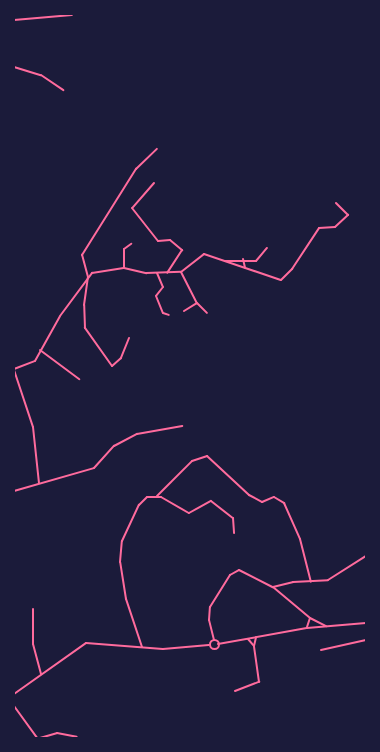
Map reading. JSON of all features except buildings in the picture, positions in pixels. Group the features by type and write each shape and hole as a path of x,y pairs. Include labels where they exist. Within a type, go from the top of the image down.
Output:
{"street":[{"path":"14,20 72,15"},
{"path":"14,67 41,75 63,90"},
{"path":"129,338 121,358 110,365 84,325 88,276 82,255 91,238 136,170 157,149"},
{"path":"154,183 132,208 158,241 170,240 182,250 167,273"},
{"path":"39,483 33,427 14,370 35,361 40,350 88,276 96,271 124,268 157,273 181,272 204,254 281,280 292,269 319,228 335,227 348,215 336,203"},
{"path":"124,268 124,249 131,244"},
{"path":"225,261 243,259 256,261 267,248"},
{"path":"243,259 245,268"},
{"path":"181,272 197,303 207,313"},
{"path":"157,273 163,287 156,296 164,313 169,315"},
{"path":"184,311 197,303"},
{"path":"40,350 79,379"},
{"path":"14,491 94,468 114,446 137,434 182,426"},
{"path":"157,496 192,461 208,456 249,495 262,502 274,497 284,503 300,538 311,582"},
{"path":"142,647 122,579 120,551 134,514 147,497 157,496 189,513 207,502 214,502 234,520 234,533"},
{"path":"273,587 293,582 328,580 366,556"},
{"path":"218,644 214,640 208,613 230,574 244,571 273,587 310,618 326,626"},
{"path":"32,609 33,644 41,674"},
{"path":"306,628 310,618"},
{"path":"14,694 86,643 162,649 209,645 215,648 218,644 306,628 366,623"},
{"path":"235,691 259,682 254,646 256,637"},
{"path":"248,639 254,646"},
{"path":"209,645 214,640"},
{"path":"321,650 366,640"},
{"path":"136,646 139,641"},
{"path":"14,706 39,738 57,733 77,737"}]}
